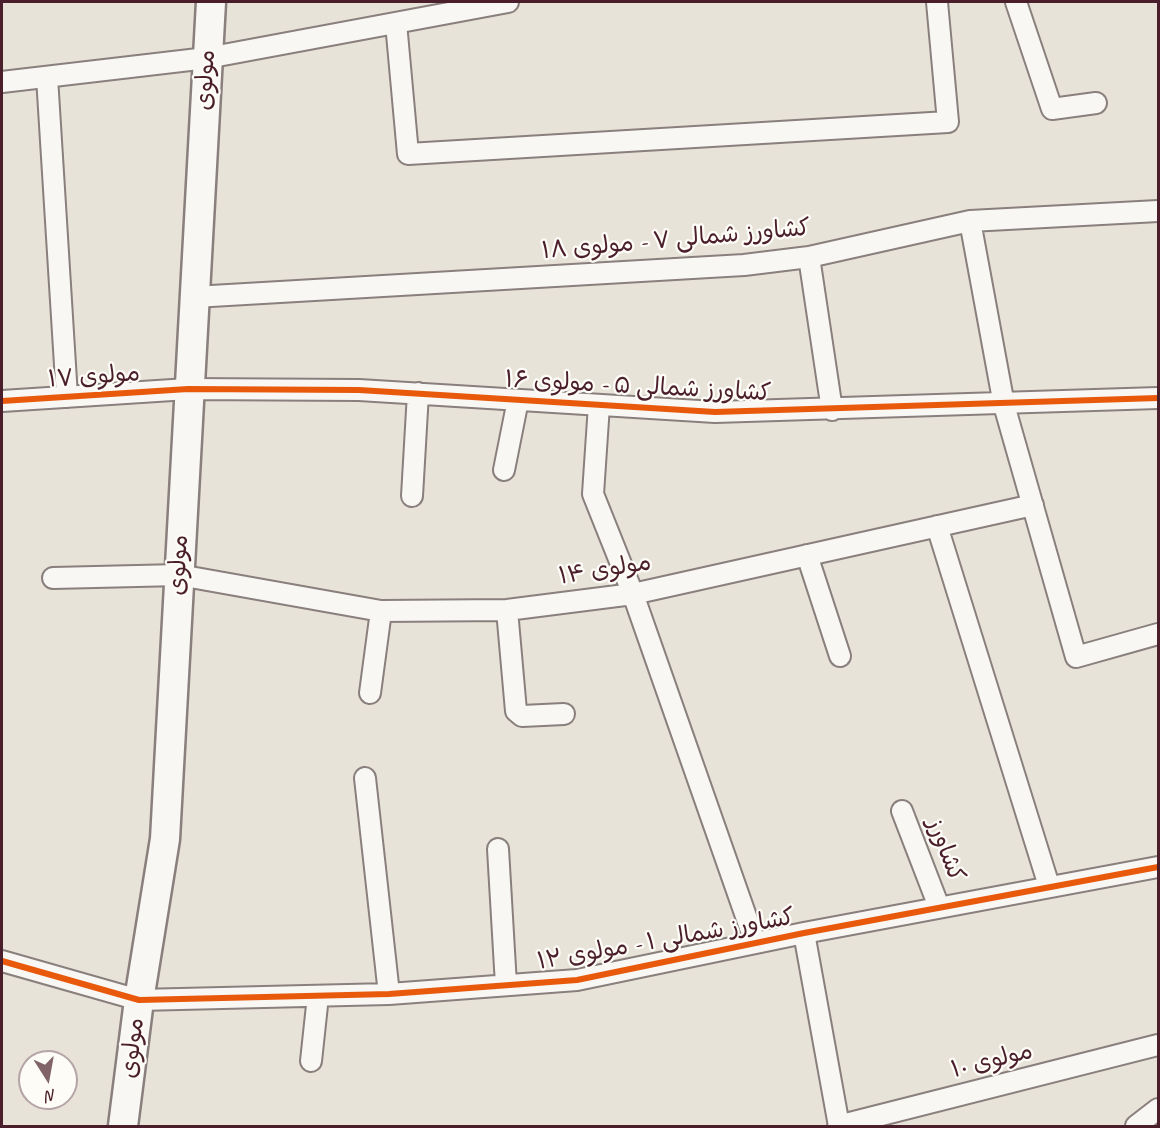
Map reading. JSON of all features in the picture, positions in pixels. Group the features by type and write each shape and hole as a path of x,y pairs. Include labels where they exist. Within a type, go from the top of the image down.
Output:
{"street":[{"name":"مولوی","path":"123,1126 139,1000 165,839 211,2"},
{"path":"2,82 207,58 508,2"},
{"path":"396,22 408,154 948,122 937,2"},
{"path":"1016,2 1052,109 1096,103"},
{"path":"47,77 67,396"},
{"name":"کشاورز شمالی ۷ - مولوی ۱۸","path":"194,297 744,265 809,257 970,221 1158,211"},
{"path":"970,221 1004,405 1076,657 1158,634"},
{"path":"809,257 832,410"},
{"name":"مولوی ۱۷","path":"2,401 188,389"},
{"name":"کشاورز شمالی ۵ - مولوی ۱۶","path":"188,389 359,390 715,412 1004,405 1158,398"},
{"path":"412,496 418,393"},
{"path":"504,470 518,400"},
{"path":"599,405 593,494 633,594 755,942"},
{"name":"مولوی ۱۴","path":"52,578 179,575 381,611 507,610 633,594 1033,505"},
{"path":"937,526 1049,886"},
{"path":"807,555 840,656"},
{"path":"507,610 516,711 522,716 564,714"},
{"path":"370,693 381,611"},
{"path":"365,778 389,994"},
{"name":"کشاورز","path":"902,811 939,907"},
{"path":"498,849 506,985"},
{"name":"کشاورز شمالی ۱ - مولوی ۱۲","path":"2,961 139,1000 389,994 577,980 755,942 1049,886 1158,869"},
{"path":"804,933 839,1126"},
{"path":"311,1061 318,996"},
{"name":"مولوی ۱۰","path":"839,1126 1158,1045"},
{"path":"1136,1126 1158,1109"}],"cycle path":[{"path":"2,401 188,389 359,390 715,412 1158,398"},
{"path":"2,961 139,1000 389,994 577,980 804,933 1158,867"}]}
